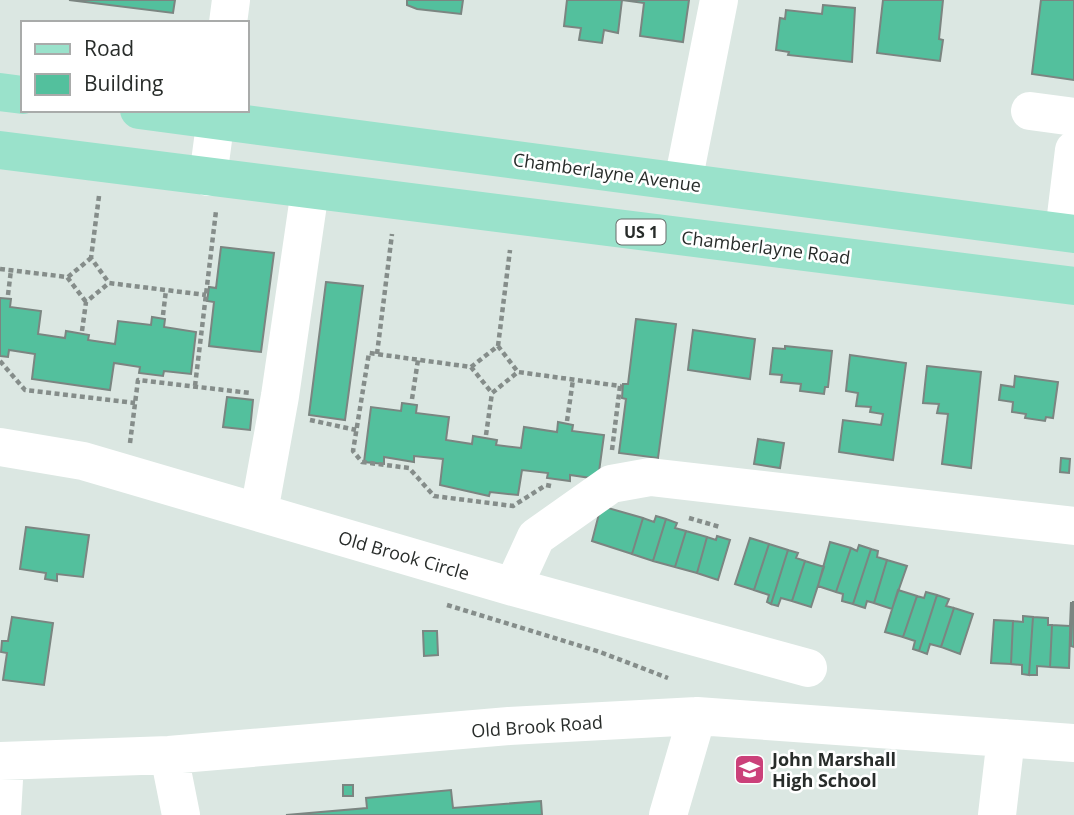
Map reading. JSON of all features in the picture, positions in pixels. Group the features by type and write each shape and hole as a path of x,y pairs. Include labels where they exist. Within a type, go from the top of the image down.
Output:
{"main road":[{"path":"0,92 21,95"},
{"name":"Chamberlayne Avenue","path":"170,112 216,115 682,182 1069,233"},
{"name":"US 1","path":"0,150 212,194"},
{"name":"Chamberlayne Road","path":"212,194 310,190 1074,286"}],"street":[{"path":"228,21 231,0"},
{"path":"682,182 719,0"},
{"path":"1030,111 1074,117"},
{"path":"212,194 216,115"},
{"path":"1069,233 1074,150"},
{"path":"258,512 280,396 310,190"},
{"name":"Old Brook Circle","path":"0,447 83,461 513,587 808,668"},
{"path":"513,587 536,537 611,484 650,477 1074,526"},
{"path":"668,815 697,716"},
{"name":"Old Brook Road","path":"2,761 169,755 509,726 697,716 1074,743"},
{"path":"997,815 1006,738"},
{"path":"169,755 181,815"},
{"path":"2,761 2,815"}],"path":[{"path":"195,386 206,295 212,194"},
{"path":"99,196 91,258 109,283"},
{"path":"377,354 392,234"},
{"path":"510,250 498,346 518,373"},
{"path":"0,269 67,277 91,258"},
{"path":"8,295 11,270"},
{"path":"67,277 86,302"},
{"path":"82,331 86,302 109,283 206,295"},
{"path":"163,315 166,290"},
{"path":"471,367 498,346"},
{"path":"492,393 471,367 369,353 353,451 362,462 409,468 434,496 513,506 546,485 558,486"},
{"path":"412,399 418,360"},
{"path":"0,361 25,390 135,403"},
{"path":"486,435 492,393 518,373 620,386 610,463"},
{"path":"129,444 138,380 257,393"},
{"path":"567,421 573,380"},
{"path":"305,413 313,423 356,430"}],"building":[{"path":"69,0 175,0 173,13"},
{"path":"407,0 463,0 461,14 417,9 407,5"},
{"path":"567,0 622,0 618,33 604,30 602,43 579,40 581,28 564,26"},
{"path":"622,0 689,0 683,42 640,36 644,3"},
{"path":"883,0 943,0 940,61 877,53"},
{"path":"1041,0 1074,0 1074,80 1032,74"},
{"path":"823,5 855,8 852,62 788,55 789,52 776,50 780,18 785,19 786,10 822,14"},
{"path":"221,247 274,253 261,352 209,346 214,302 207,301 209,287 216,288"},
{"path":"326,282 363,286 345,420 309,415"},
{"path":"0,298 11,299 10,307 41,311 38,334 65,338 66,331 89,335 88,340 115,344 118,321 151,325 152,317 165,319 164,327 196,332 191,374 164,371 163,376 139,373 140,367 114,363 110,390 32,379 35,354 9,350 8,357 0,356"},
{"path":"636,319 676,324 658,458 619,453 626,399 622,398 623,384 628,384"},
{"path":"693,330 755,339 750,379 688,370"},
{"path":"785,346 832,351 828,387 825,387 824,394 800,391 801,384 781,382 782,375 770,374 773,348 785,349"},
{"path":"850,355 906,363 893,460 839,452 843,420 881,425 883,414 870,412 871,407 856,406 858,393 846,391"},
{"path":"927,366 981,372 971,468 942,464 948,414 937,413 939,404 923,403"},
{"path":"1015,376 1058,382 1053,418 1046,417 1045,421 1025,418 1026,414 1012,412 1013,402 999,400 1001,385 1014,387"},
{"path":"227,397 253,400 250,430 223,427"},
{"path":"402,403 417,405 416,413 449,417 446,440 472,444 473,436 497,440 496,445 521,448 524,427 557,432 558,422 573,425 572,431 604,435 598,479 570,475 570,481 547,478 548,473 522,470 518,495 490,492 489,496 440,485 443,459 414,456 414,462 384,457 384,464 364,462 371,407 401,411"},
{"path":"758,439 784,443 780,468 754,464"},
{"path":"1061,458 1070,459 1069,473 1060,472"},
{"path":"601,506 643,518 632,554 592,541"},
{"path":"656,516 666,519 653,561 632,554 643,518 654,522"},
{"path":"666,519 677,523 675,528 686,531 675,567 653,561"},
{"path":"26,527 89,535 83,577 57,574 57,581 45,579 46,573 20,569"},
{"path":"686,531 707,537 697,573 675,567"},
{"path":"717,536 730,540 718,580 697,573 707,537 716,540"},
{"path":"750,538 769,544 754,590 735,584"},
{"path":"830,542 851,548 836,592 818,586"},
{"path":"769,544 788,550 771,604 767,602 769,595 754,590"},
{"path":"859,545 871,549 853,604 842,601 843,594 836,592 851,548 857,551"},
{"path":"871,549 878,551 877,557 887,560 874,603 867,601 865,608 853,604"},
{"path":"788,550 798,553 796,558 805,561 792,601 781,598 778,606 771,604"},
{"path":"887,560 907,566 892,609 874,603"},
{"path":"805,561 824,567 811,607 792,601"},
{"path":"898,590 917,596 903,637 885,632"},
{"path":"926,592 937,595 919,651 913,649 915,641 903,637 917,596 924,598"},
{"path":"937,595 949,599 946,606 954,608 941,647 930,644 927,654 919,651"},
{"path":"1071,602 1069,668 1050,667 1052,625 1070,626"},
{"path":"1074,602 1074,647 1071,646"},
{"path":"954,608 973,614 960,654 941,647"},
{"path":"1023,616 1033,617 1029,675 1022,674 1022,665 1011,664 1013,621 1023,622"},
{"path":"12,617 53,623 44,685 3,680 7,653 1,652 2,641 8,641"},
{"path":"1033,617 1048,618 1048,625 1052,625 1050,667 1037,666 1037,675 1029,675"},
{"path":"994,620 1013,621 1011,664 991,663"},
{"path":"423,631 437,631 438,655 424,656"},
{"path":"343,785 353,785 353,796 343,796"},
{"path":"451,790 453,808 541,801 542,815 286,815 367,808 366,798"}],"place":[{"name":"John Marshall High School","path":"749,769"}]}
